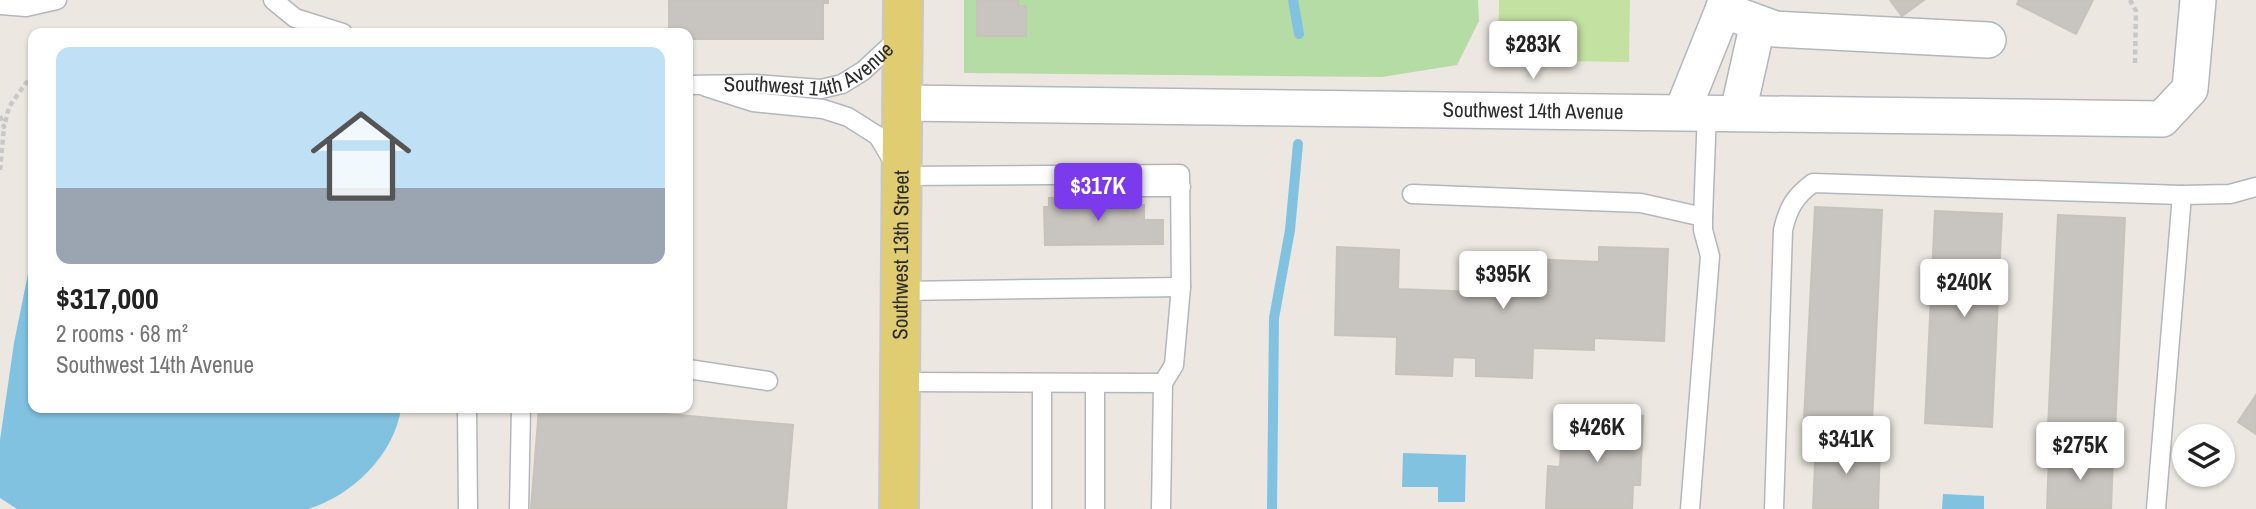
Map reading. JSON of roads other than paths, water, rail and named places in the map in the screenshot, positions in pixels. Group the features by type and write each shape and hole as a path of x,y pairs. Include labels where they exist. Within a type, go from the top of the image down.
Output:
{"main road":[{"name":"Southwest 13th Street","path":"899,509 903,17"}],"street":[{"name":"Southwest 14th Avenue","path":"903,103 2162,119 2190,89 2199,0"},
{"path":"1709,112 1724,5 1775,29 1988,40"},
{"path":"1709,112 1758,23"}],"lane":[{"path":"0,5 26,7 57,0"},
{"path":"272,0 295,18 326,28"},
{"name":"Southwest 14th Avenue","path":"693,85 755,84 821,89 842,84 863,71 903,17"},
{"name":"Southwest 14th Avenue","path":"706,86 753,102 823,109 848,117 878,136 902,176"},
{"path":"1690,509 1710,256 1703,230 1709,112"},
{"path":"902,176 1180,174 1181,287 1174,365 1163,383 1161,509"},
{"path":"1774,509 1783,230 1788,210 1797,194 1813,183 2182,195 2230,194 2256,187"},
{"path":"1412,194 1641,203 1703,217"},
{"path":"2156,509 2182,195"},
{"path":"901,291 1181,287"},
{"path":"693,370 768,382"},
{"path":"901,382 1163,383"},
{"path":"1095,509 1096,383"},
{"path":"1042,384 1042,509"},
{"path":"467,413 468,509"},
{"path":"519,509 521,413"}],"water":[{"path":"28,274 28,413 400,413 390,441 369,471 340,494 308,509 17,509 0,498 0,440 14,343"},
{"path":"1403,453 1466,455 1465,502 1438,502 1438,487 1402,487"},
{"path":"1943,494 1984,496 1984,509 1942,509"}],"waterway":[{"path":"1293,0 1299,34"},
{"path":"1272,509 1274,318 1290,230 1298,144"}]}
